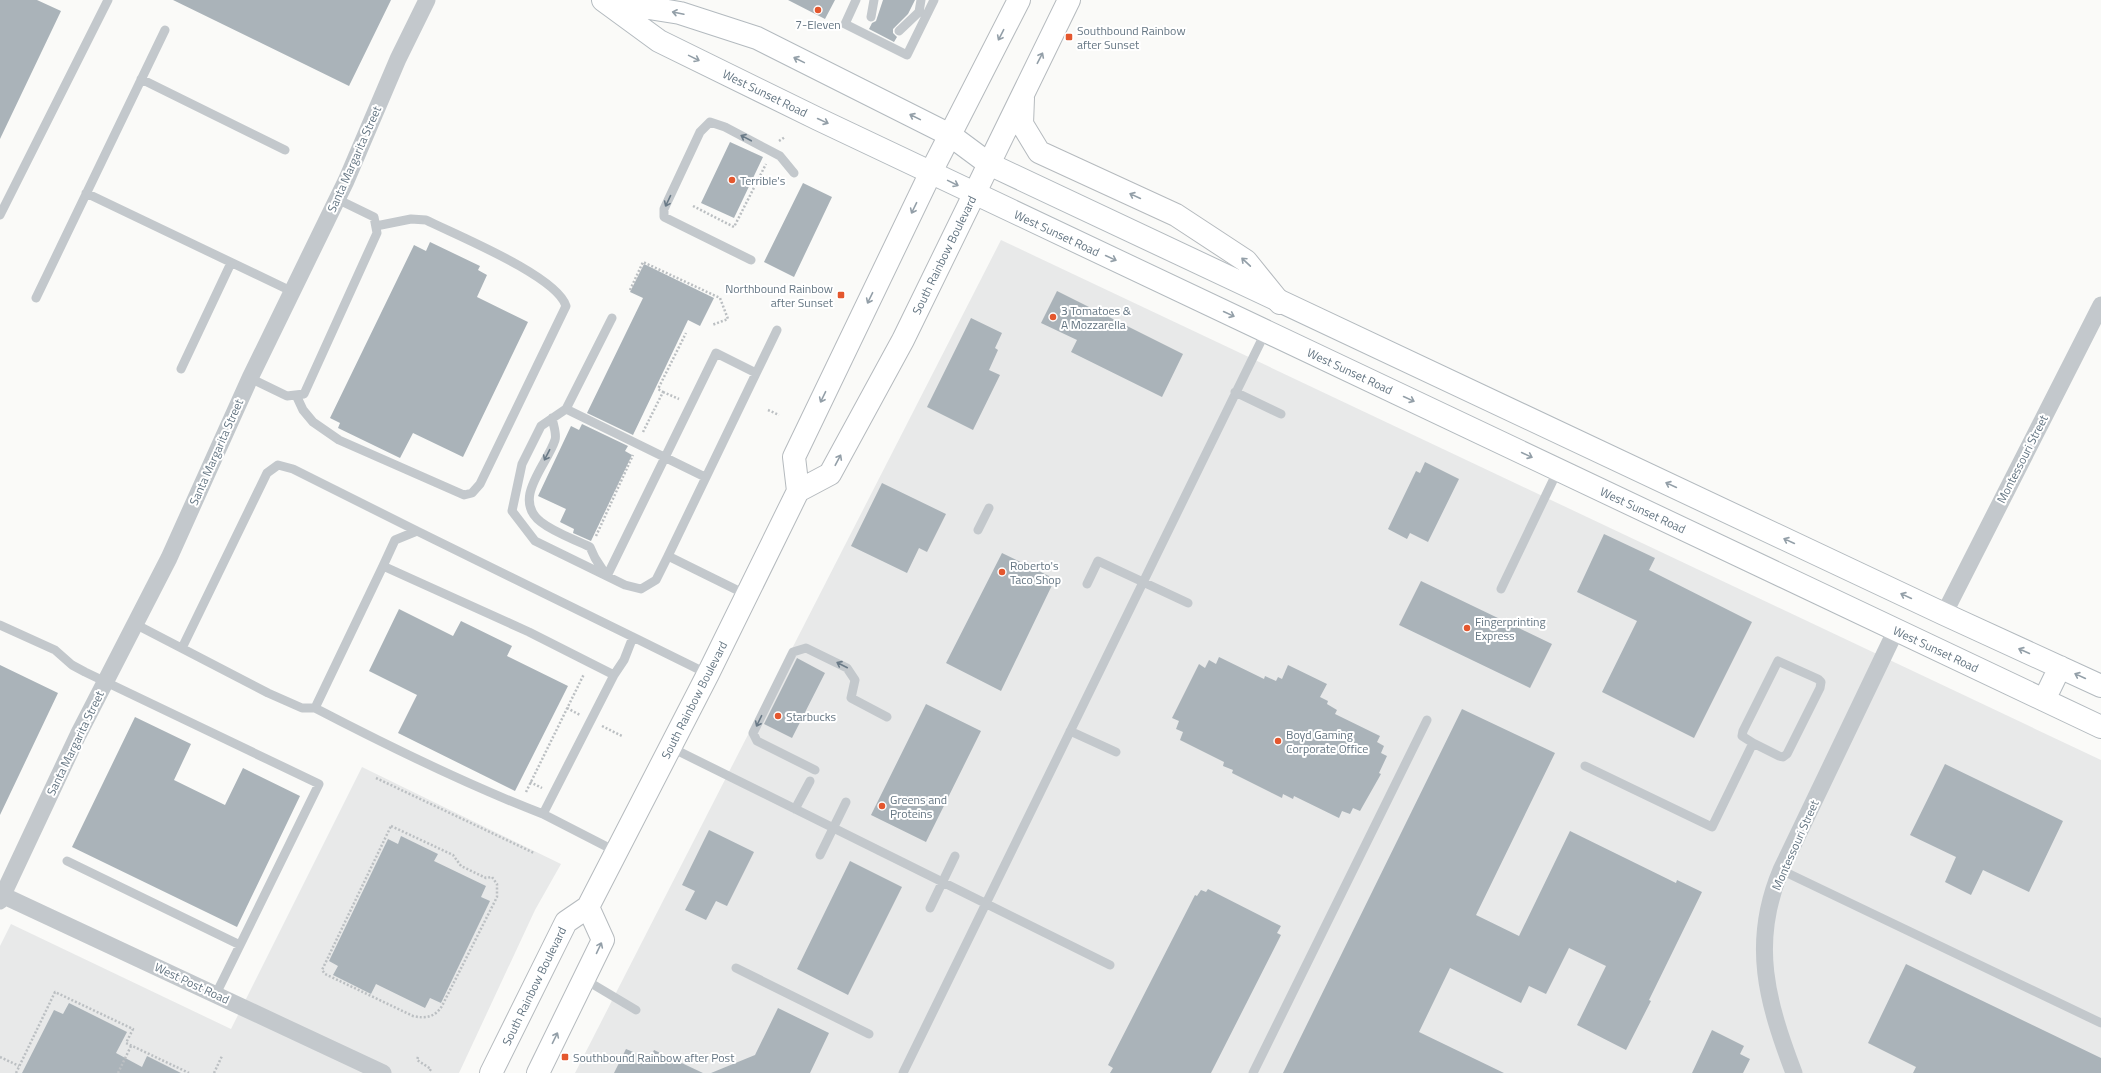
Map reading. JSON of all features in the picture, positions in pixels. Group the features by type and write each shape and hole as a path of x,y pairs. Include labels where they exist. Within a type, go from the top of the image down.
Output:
{"main road":[{"path":"798,491 794,457 931,172 1019,0"},
{"name":"South Rainbow Boulevard","path":"496,1069 566,922 588,908 708,674 798,491 830,474 902,340 1069,0"},
{"name":"West Sunset Road","path":"605,1 680,13 757,38 950,135 989,164 1280,303 2101,686"},
{"name":"West Sunset Road","path":"605,1 659,40 974,194 2101,727"},
{"path":"1023,93 1022,124 1039,152 1176,215 1246,260 1280,303 1266,331"},
{"path":"1558,470 1573,439"},
{"path":"2044,700 2060,667"},
{"path":"538,1073 602,940 588,908"}],"street":[{"name":"Santa Margarita Street","path":"1,897 106,682 169,558 250,378 337,199 398,59 427,0"},
{"name":"Montessouri Street","path":"1944,614 2101,305"},
{"name":"Montessouri Street","path":"1794,1073 1773,1017 1765,973 1765,942 1767,922 1775,885 1896,630"},
{"name":"West Post Road","path":"1,897 216,994 383,1073"}],"lane":[{"path":"0,215 107,0"},
{"path":"856,0 845,24 907,55 923,14 921,0"},
{"path":"871,17 874,0"},
{"path":"900,31 923,14 934,0"},
{"path":"910,8 923,14"},
{"path":"36,298 165,30"},
{"path":"141,80 285,150"},
{"path":"751,260 664,217 664,209 700,132 710,122 725,127 780,156 794,172"},
{"path":"86,193 291,292"},
{"path":"250,378 287,396 304,394 378,233 374,217 337,199"},
{"path":"296,395 302,410 313,422 338,440 464,495 472,493 480,484 566,306 563,298 555,289 538,275 426,220 411,219 376,226"},
{"path":"181,369 232,263"},
{"path":"612,318 566,409 541,426 522,464 512,511 535,541 625,585 641,589 656,580 777,330"},
{"path":"903,1073 1266,331"},
{"path":"607,576 716,354 756,373"},
{"path":"1235,392 1281,414"},
{"path":"566,409 705,477"},
{"path":"552,418 555,438 531,488 528,502 532,515 541,523 590,547 595,558 607,576"},
{"path":"182,648 267,473 278,465 293,469 708,674"},
{"path":"1502,589 1558,470"},
{"path":"978,530 989,508"},
{"path":"315,708 395,540 417,531"},
{"path":"668,556 747,595"},
{"path":"1086,584 1098,561 1188,603"},
{"path":"382,566 529,632 614,675"},
{"path":"135,624 268,693 302,708 315,708 397,750 504,799 543,814 617,852"},
{"path":"0,625 55,650 72,665 106,682 319,784 216,994"},
{"path":"543,814 614,675 624,660 633,637"},
{"path":"815,770 757,741 753,733 793,652 806,648 848,668 855,680 851,698 887,717"},
{"path":"1778,661 1818,679 1821,682 1820,688 1787,754 1779,756 1753,743 1742,736 1743,731 1778,661"},
{"path":"1253,1073 1426,720"},
{"path":"1070,731 1116,752"},
{"path":"1585,766 1712,827 1753,743"},
{"path":"670,747 1110,965"},
{"path":"796,809 810,781"},
{"path":"820,855 846,802"},
{"path":"930,908 955,856"},
{"path":"67,861 240,945"},
{"path":"1781,870 2101,1022"},
{"path":"736,968 869,1034"},
{"path":"584,979 636,1010"}],"path":[{"path":"693,206 734,227 769,158"},
{"path":"630,290 643,262 720,298 728,319 712,325"},
{"path":"679,399 658,389 686,333"},
{"path":"642,433 663,392"},
{"path":"768,410 779,415"},
{"path":"590,547 635,451"},
{"path":"526,798 528,793 525,791 589,662"},
{"path":"567,708 586,718"},
{"path":"602,726 622,736"},
{"path":"376,778 534,853"},
{"path":"530,782 548,791"},
{"path":"391,826 453,855 461,866 486,878 492,877 497,884 496,897 439,1012 426,1018 413,1016 322,970 391,826"},
{"path":"16,1073 55,992 133,1029 126,1043 189,1073"},
{"path":"118,1073 131,1046"},
{"path":"214,1073 222,1056"},
{"path":"0,1057 19,1066"},
{"path":"418,1057 417,1060 431,1069 429,1072"}],"shaded area":[{"path":"1001,240 2101,760 2101,1073 575,1073"},
{"path":"362,767 561,864 535,910 459,1073 0,1073 0,946 11,924 231,1029"}],"building":[{"path":"0,0 37,0 61,11 0,139"},
{"path":"173,0 391,0 349,86"},
{"name":"7-Eleven","path":"788,0 835,0 825,19"},
{"name":"7-Eleven","path":"883,0 915,0 908,14 893,29 893,33 897,37 894,42 869,29 872,23 876,21"},
{"name":"Terrible's","path":"730,142 763,157 734,218 701,203"},
{"path":"803,183 832,197 794,277 764,262"},
{"path":"430,242 480,266 478,270 487,275 477,297 528,322 463,457 413,433 400,458 338,428 340,423 330,418 414,245 426,251"},
{"path":"644,264 714,298 700,326 688,320 633,435 587,413 643,298 630,292"},
{"path":"1057,291 1183,354 1162,397 1071,352 1077,340 1041,323"},
{"path":"971,318 1002,333 995,348 998,350 989,370 1000,375 973,430 927,407"},
{"path":"582,424 628,446 625,451 632,455 591,541 573,533 574,529 560,522 566,509 538,496 571,426 579,430"},
{"path":"1425,462 1459,479 1428,542 1410,533 1407,539 1388,529 1416,471 1420,473"},
{"path":"882,483 946,514 927,552 919,548 907,573 851,546"},
{"path":"1604,534 1655,558 1649,570 1752,622 1694,738 1602,692 1637,621 1577,592"},
{"path":"1002,553 1055,579 1001,691 946,663"},
{"path":"1421,581 1552,644 1530,688 1399,625"},
{"path":"399,609 453,636 461,621 512,646 507,656 568,686 515,791 398,733 417,695 369,671"},
{"path":"1219,657 1264,679 1265,676 1276,681 1278,677 1282,679 1288,665 1327,684 1320,697 1328,701 1327,704 1337,710 1335,714 1380,736 1377,742 1384,746 1381,753 1387,756 1379,773 1381,774 1360,811 1353,808 1350,814 1342,811 1339,818 1294,796 1293,799 1283,794 1282,798 1232,773 1233,770 1223,766 1224,762 1180,740 1183,732 1176,729 1179,721 1172,718 1199,664 1205,668 1209,660 1216,664"},
{"path":"797,658 825,673 792,738 764,724"},
{"path":"0,665 58,693 0,815"},
{"path":"926,704 981,731 926,842 871,815"},
{"path":"1462,709 1555,753 1476,915 1519,936 1570,831 1676,883 1677,880 1702,892 1649,1000 1651,1001 1626,1050 1577,1025 1606,966 1569,948 1546,994 1529,986 1521,1003 1450,968 1419,1032 1504,1073 1283,1073"},
{"path":"135,717 191,744 174,780 225,805 243,768 300,796 237,927 72,847"},
{"path":"1945,764 2063,821 2029,892 1983,870 1971,895 1945,882 1956,857 1910,835"},
{"path":"709,830 754,852 727,906 716,901 706,920 685,910 695,891 682,885"},
{"path":"401,836 438,854 434,861 486,886 481,897 490,901 441,1003 430,998 425,1008 376,984 371,994 333,975 338,966 329,961 388,839 398,844"},
{"path":"850,861 902,887 848,995 797,969"},
{"path":"1208,889 1281,926 1277,933 1281,935 1211,1073 1110,1073 1113,1068 1108,1065 1195,895 1197,896 1201,890 1206,892"},
{"path":"1906,964 2101,1058 2101,1073 1913,1073 1916,1067 1868,1043"},
{"path":"69,1003 127,1032 116,1053 142,1067 147,1056 181,1073 22,1073 54,1010 63,1014"},
{"path":"778,1008 829,1033 810,1073 711,1073 755,1055"},
{"path":"1712,1030 1744,1046 1740,1054 1750,1059 1743,1073 1692,1073"},
{"path":"626,1049 650,1059 654,1050 703,1073 614,1073"}],"place":[{"name":"7-Eleven","path":"818,10"},
{"name":"Southbound Rainbow after Sunset","path":"1069,37"},
{"name":"Terrible's","path":"732,180"},
{"name":"Northbound Rainbow after Sunset","path":"841,295"},
{"name":"3 Tomatoes & A Mozzarella","path":"1053,317"},
{"name":"Roberto's Taco Shop","path":"1002,572"},
{"name":"Fingerprinting Express","path":"1467,628"},
{"name":"Starbucks","path":"778,716"},
{"name":"Boyd Gaming Corporate Office","path":"1278,741"},
{"name":"Greens and Proteins","path":"882,806"},
{"name":"Southbound Rainbow after Post","path":"565,1057"}]}
